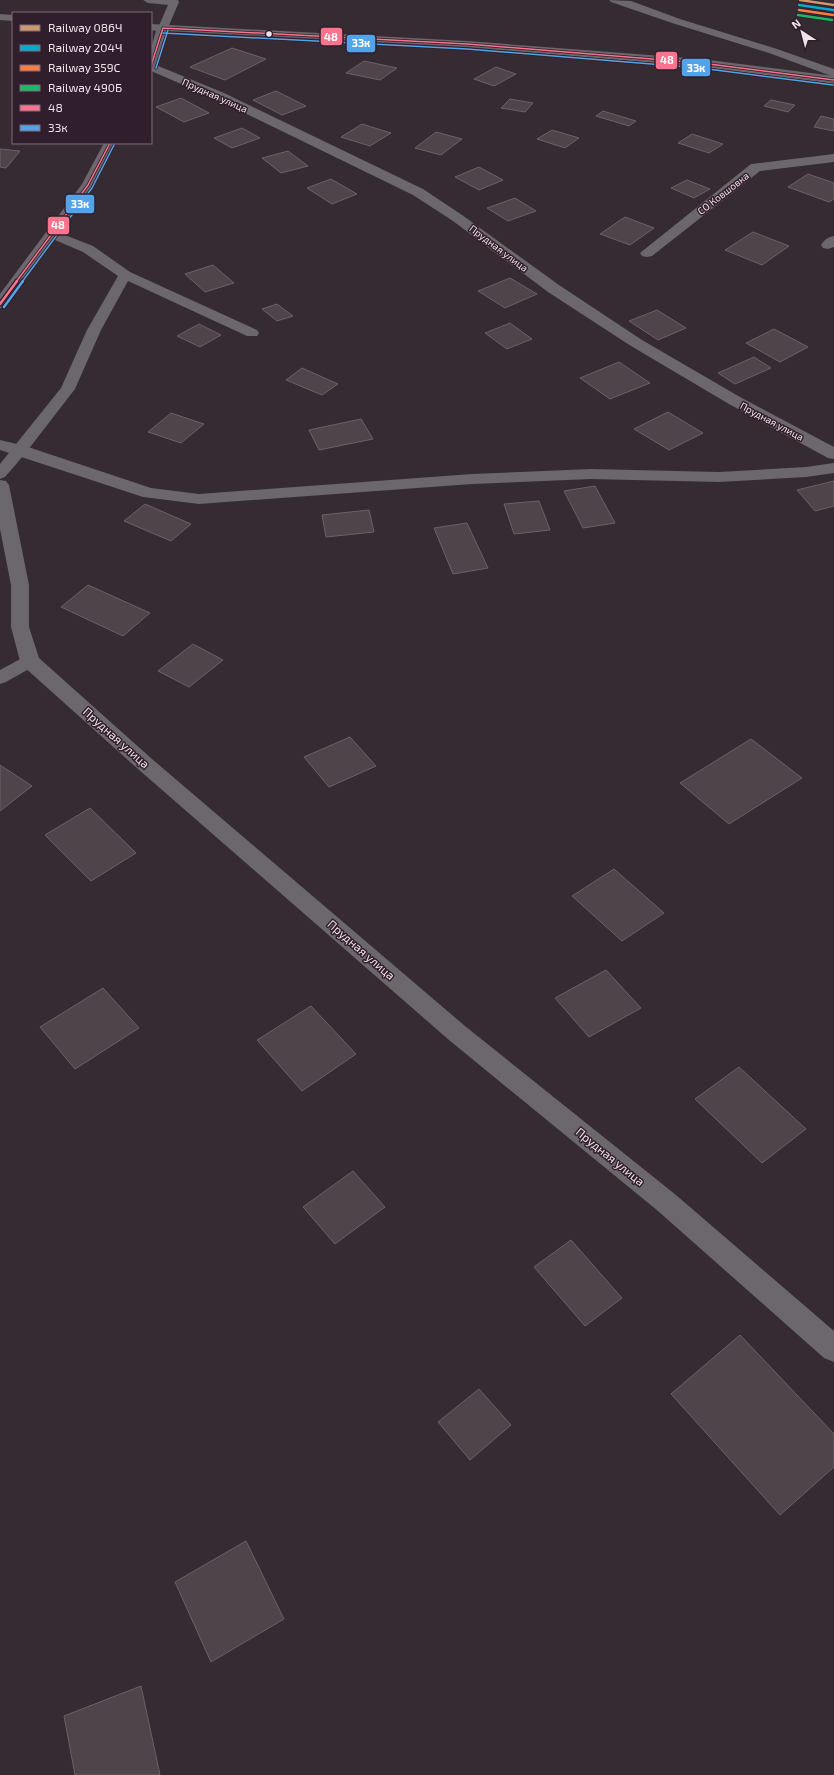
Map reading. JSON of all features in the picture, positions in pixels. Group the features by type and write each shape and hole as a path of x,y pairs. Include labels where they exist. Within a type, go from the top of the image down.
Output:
{"street":[{"path":"615,0 676,21 774,51 834,73"},
{"path":"0,17 12,18"},
{"path":"152,27 475,44 701,63 834,80"},
{"path":"152,63 163,28"},
{"name":"Прудная улица","path":"152,66 220,96 418,192 449,211 572,302 649,353 730,399 834,454"},
{"path":"0,304 88,185 109,144"},
{"name":"СО Ковшовка","path":"647,253 756,167 834,158"},
{"path":"0,445 149,493 199,499 480,479 591,474 719,477 806,472 834,468"},
{"path":"0,485 20,585 20,627 30,661"},
{"name":"Прудная улица","path":"30,661 145,764 451,1028 667,1203 834,1349"}],"lane":[{"path":"148,0 173,1 163,28"},
{"path":"52,234 88,250 125,275 252,333"},
{"path":"0,474 68,389 94,330 125,275"},
{"path":"0,678 30,661"}],"building":[{"path":"232,48 266,59 225,80 190,67"},
{"path":"364,61 397,68 380,80 346,73"},
{"path":"496,67 516,74 494,86 474,79"},
{"path":"276,91 306,106 282,115 253,100"},
{"path":"181,98 209,113 184,122 156,107"},
{"path":"510,99 533,103 525,112 501,108"},
{"path":"771,100 795,105 788,112 764,106"},
{"path":"603,111 636,121 629,126 596,116"},
{"path":"821,116 834,119 834,131 814,127"},
{"path":"362,124 391,133 370,146 341,137"},
{"path":"242,128 260,138 232,148 214,138"},
{"path":"552,130 579,138 565,148 537,139"},
{"path":"436,132 462,139 441,155 415,148"},
{"path":"692,134 723,144 709,153 678,143"},
{"path":"0,149 20,151 6,168 0,167"},
{"path":"288,151 308,166 281,173 262,158"},
{"path":"479,167 503,180 479,190 455,177"},
{"path":"808,174 834,183 834,199 829,202 788,187"},
{"path":"331,179 357,194 332,204 307,188"},
{"path":"687,180 710,189 694,198 671,188"},
{"path":"515,198 536,211 508,221 487,208"},
{"path":"625,217 654,228 630,245 600,234"},
{"path":"753,232 789,246 762,265 725,250"},
{"path":"213,265 234,283 205,292 185,274"},
{"path":"510,278 537,294 505,308 478,291"},
{"path":"277,304 293,316 277,321 262,309"},
{"path":"657,310 686,328 658,340 629,321"},
{"path":"510,323 532,339 507,349 485,333"},
{"path":"199,324 221,335 200,347 177,336"},
{"path":"774,329 808,347 780,362 746,343"},
{"path":"754,357 771,368 735,384 718,373"},
{"path":"619,362 650,383 610,399 580,378"},
{"path":"302,368 338,384 322,395 286,380"},
{"path":"668,412 703,433 669,450 634,429"},
{"path":"171,413 204,424 181,443 148,432"},
{"path":"361,419 373,439 319,450 309,430"},
{"path":"834,481 834,506 815,511 797,490"},
{"path":"595,486 615,523 583,528 564,491"},
{"path":"539,501 550,530 514,534 504,504"},
{"path":"145,504 191,524 171,541 124,521"},
{"path":"369,510 374,532 326,537 322,515"},
{"path":"467,523 488,568 453,574 434,528"},
{"path":"88,585 150,613 123,636 61,607"},
{"path":"193,644 223,660 189,687 158,671"},
{"path":"350,737 376,766 329,787 304,757"},
{"path":"751,739 802,778 729,824 680,783"},
{"path":"0,765 32,786 0,811"},
{"path":"90,808 136,853 91,881 45,835"},
{"path":"614,869 664,913 622,941 572,896"},
{"path":"606,970 641,1008 589,1037 555,998"},
{"path":"103,988 139,1028 75,1069 40,1027"},
{"path":"311,1006 356,1054 302,1091 257,1040"},
{"path":"739,1067 806,1129 762,1163 695,1099"},
{"path":"353,1171 385,1207 335,1244 303,1207"},
{"path":"571,1240 622,1298 585,1326 534,1267"},
{"path":"740,1335 834,1434 834,1467 780,1515 671,1394"},
{"path":"479,1389 511,1425 470,1460 438,1422"},
{"path":"246,1541 284,1619 211,1662 175,1582"},
{"path":"141,1686 160,1775 75,1775 64,1716"}],"rail line":[{"name":"086Ч","path":"800,0 834,5"},
{"name":"204Ч","path":"799,5 833,10"},
{"name":"359С","path":"799,10 833,15"},
{"name":"490Б","path":"798,15 832,20"}],"transit line":[{"name":"48","path":"163,28 467,44 701,63 834,80"},
{"name":"48","path":"152,63 163,28"},
{"name":"33к","path":"156,68 168,30"},
{"name":"33к","path":"163,33 467,49 700,68 833,85"},
{"name":"48","path":"0,304 88,185 109,144"},
{"name":"33к","path":"4,307 92,188 114,145"}]}
